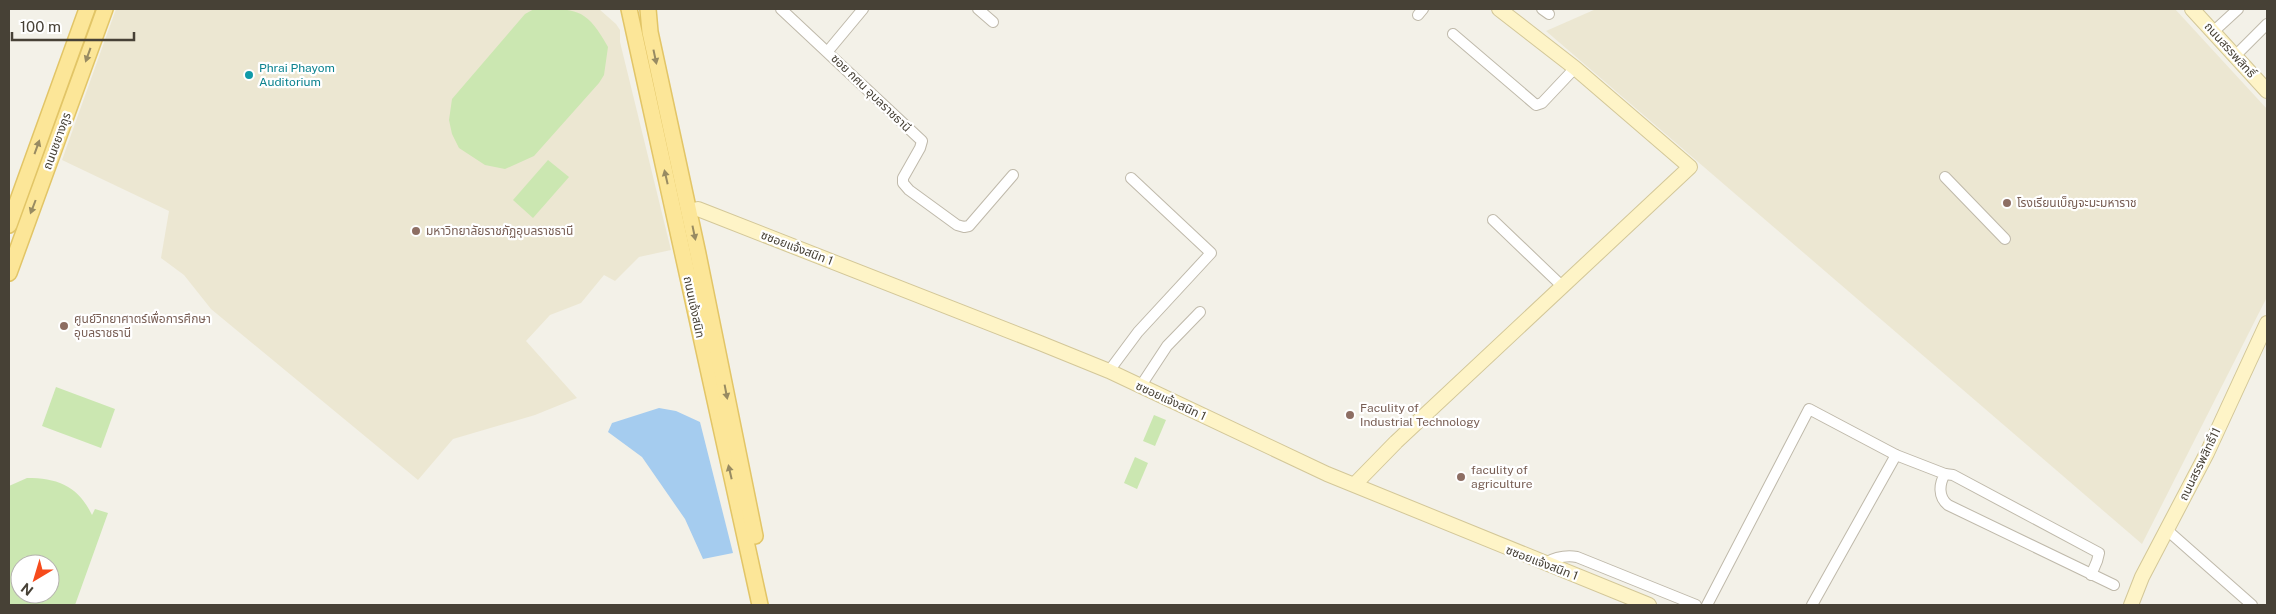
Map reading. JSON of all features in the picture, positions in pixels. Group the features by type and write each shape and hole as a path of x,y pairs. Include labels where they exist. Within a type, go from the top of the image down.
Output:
{"main road":[{"name":"ถนนชยางกูร","path":"9,226 87,9"},
{"name":"ถนนชยางกูร","path":"9,273 104,9"},
{"name":"ถนนแจ้งสนิท","path":"629,9 760,605"},
{"name":"ถนนแจ้งสนิท","path":"648,9 650,32 689,211 769,605"}],"street":[{"path":"828,51 862,9"},
{"path":"978,9 993,22"},
{"path":"1354,484 1396,442 1690,167 1575,68 1500,9"},
{"name":"ถนนสรรพสิทธิ์","path":"2192,9 2267,90"},
{"path":"2214,31 2238,9"},
{"name":"ซอย กศน อุบลราชธานี","path":"787,10 922,141 903,178 903,183 909,190 957,225 969,226 1012,174"},
{"path":"2235,56 2267,24"},
{"path":"1453,34 1536,105 1542,104 1575,68"},
{"path":"1945,177 2005,239"},
{"path":"1109,371 1138,332 1211,252 1131,178"},
{"name":"ซซอยแจ้งสนิท 1","path":"689,211 698,209 1109,371 1326,474 1545,563 1627,601 1649,605"},
{"path":"1493,220 1563,287"},
{"path":"1140,387 1166,346 1200,312"},
{"name":"ถนนสรรพสิทธิ์11","path":"2131,605 2142,577 2206,453 2267,322"},
{"path":"1707,605 1809,410 1896,455 1945,474 1953,475 2099,553 2090,575"},
{"path":"1812,605 1896,455"},
{"path":"1945,474 1941,481 1940,494 1942,501 1948,505 2114,585"},
{"path":"2167,530 2252,605"},
{"path":"1545,563 1554,558 1568,555 1577,557 1696,605"}],"shaded area":[{"name":"มหาวิทยาลัยราชภัฏอุบลราชธานี","path":"116,9 599,9 620,30 620,42 671,250 639,257 615,281 604,275 581,303 550,315 526,341 577,398 535,415 453,439 418,480 211,309 184,275 161,258 169,211 62,160"},
{"name":"โรงเรียนเบ็ญจะมะมหาราช","path":"1596,9 2175,9 2267,109 2267,297 2142,544 1546,31"}],"green space":[{"path":"534,9 570,10 586,17 593,24 608,47 604,75 534,156 505,169 485,165 459,148 452,134 449,120 452,99 525,14"},
{"path":"548,160 569,177 533,218 513,200"},
{"path":"56,387 115,409 101,448 42,426"},
{"path":"1154,415 1166,420 1155,446 1143,441"},
{"path":"1135,457 1148,463 1137,489 1124,483"},
{"path":"27,478 57,482 66,486 80,497 92,515 95,509 108,513 75,605 9,605 9,486"}],"water":[{"path":"659,408 676,411 700,422 733,553 703,559 685,519 642,457 608,432 612,423"}],"place":[{"name":"Phrai Phayom Auditorium","path":"249,75"},
{"name":"โรงเรียนเบ็ญจะมะมหาราช","path":"2007,203"},
{"name":"มหาวิทยาลัยราชภัฏอุบลราชธานี","path":"416,231"},
{"name":"ศูนย์วิทยาศาตร์เพื่อการศึกษา อุบลราชธานี","path":"64,326"},
{"name":"Faculity of Industrial Technology","path":"1350,415"},
{"name":"faculity of agriculture","path":"1461,477"}]}
